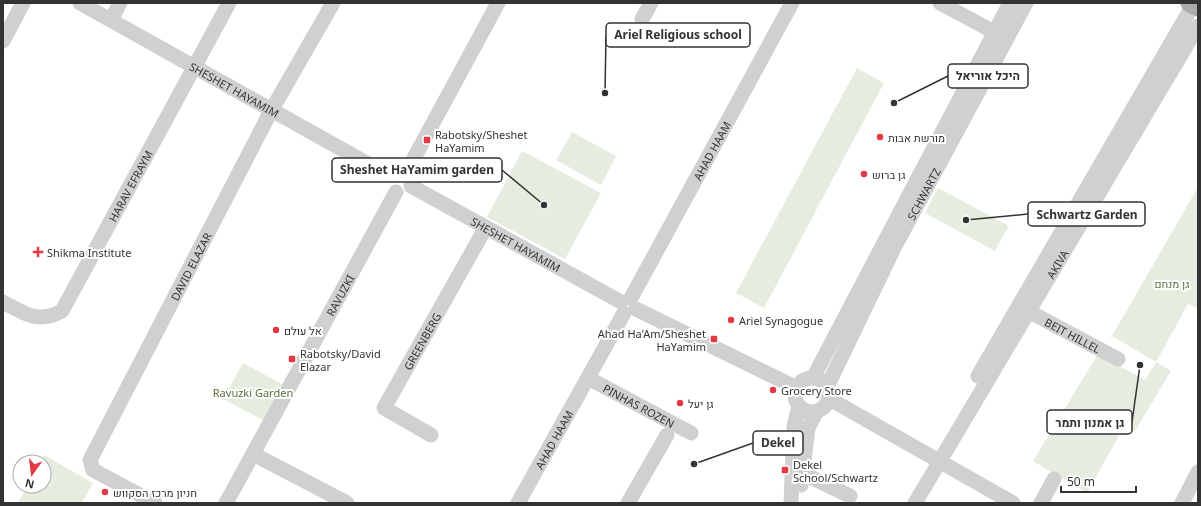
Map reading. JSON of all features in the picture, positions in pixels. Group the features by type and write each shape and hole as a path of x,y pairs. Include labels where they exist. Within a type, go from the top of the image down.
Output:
{"street":[{"path":"3,41 23,3"},
{"name":"SHESHET HAYAMIM","path":"80,3 388,175"},
{"path":"111,20 120,3"},
{"name":"HARAV EFRAYM","path":"3,302 36,318 50,318 62,311 229,3"},
{"name":"DAVID ELAZAR","path":"155,503 93,470 90,460 271,111 333,3"},
{"path":"407,171 498,3"},
{"path":"642,19 651,3"},
{"name":"AHAD HAAM","path":"518,503 588,378 792,3"},
{"path":"940,3 994,32"},
{"name":"SCHWARTZ","path":"813,378 1010,3"},
{"name":"SCHWARTZ","path":"828,392 894,248 1026,3"},
{"name":"AKIVA","path":"915,503 935,459 1194,5"},
{"name":"AKIVA","path":"935,459 1028,312 1198,26"},
{"path":"399,168 407,171 412,179 411,186 405,192 396,192 388,186 388,175 394,169 399,168"},
{"name":"SHESHET HAYAMIM","path":"411,186 628,305 797,388"},
{"name":"RAVUZKI","path":"226,503 396,192"},
{"name":"GREENBERG","path":"431,435 384,408 486,227"},
{"name":"BEIT HILLEL","path":"1028,312 1118,359"},
{"name":"PINHAS ROZEN","path":"588,378 691,433"},
{"path":"791,503 794,426 799,406 795,394 797,388 806,379 813,378 823,382 828,392 935,459 1013,503"},
{"path":"799,503 808,428 818,411 823,408 828,392"},
{"path":"799,406 808,411 818,411"},
{"name":"PINHAS ROZEN","path":"628,503 667,434"},
{"path":"253,454 347,503"},
{"path":"1182,503 1198,472"},
{"path":"802,473 850,496"},
{"path":"1041,503 1054,479"}],"green space":[{"path":"857,68 884,83 764,308 736,293"},
{"path":"572,132 616,156 601,185 556,160"},
{"path":"522,151 601,193 565,259 487,217"},
{"name":"גן מנחם","path":"1198,187 1198,309 1188,304 1156,362 1112,336"},
{"path":"938,188 1009,226 995,251 925,213"},
{"path":"1098,354 1145,380 1156,362 1171,371 1135,431 1125,425 1087,493 1033,461"},
{"name":"Ravuzki Garden","path":"243,363 282,384 263,420 223,399"},
{"path":"52,460 93,483 82,503 18,503 23,494 52,494"}],"place":[{"name":"Ariel Religious school","path":"605,93"},
{"name":"היכל אוריאל","path":"894,103"},
{"name":"מורשת אבות","path":"880,137"},
{"name":"Rabotsky/Sheshet HaYamim","path":"427,140"},
{"name":"גן ברוש","path":"864,174"},
{"name":"Sheshet HaYamim garden","path":"544,205"},
{"name":"Schwartz Garden","path":"966,220"},
{"name":"Shikma Institute","path":"38,252"},
{"name":"Ariel Synagogue","path":"731,320"},
{"name":"אל עולם","path":"276,330"},
{"name":"Ahad Ha'Am/Sheshet HaYamim","path":"714,339"},
{"name":"Rabotsky/David Elazar","path":"292,359"},
{"name":"גן אמנון ותמר","path":"1140,365"},
{"name":"Grocery Store","path":"773,390"},
{"name":"גן יעל","path":"680,403"},
{"name":"Dekel","path":"694,464"},
{"name":"Dekel School/Schwartz","path":"785,470"},
{"name":"חניון מרכז הסקווש","path":"105,492"}]}
